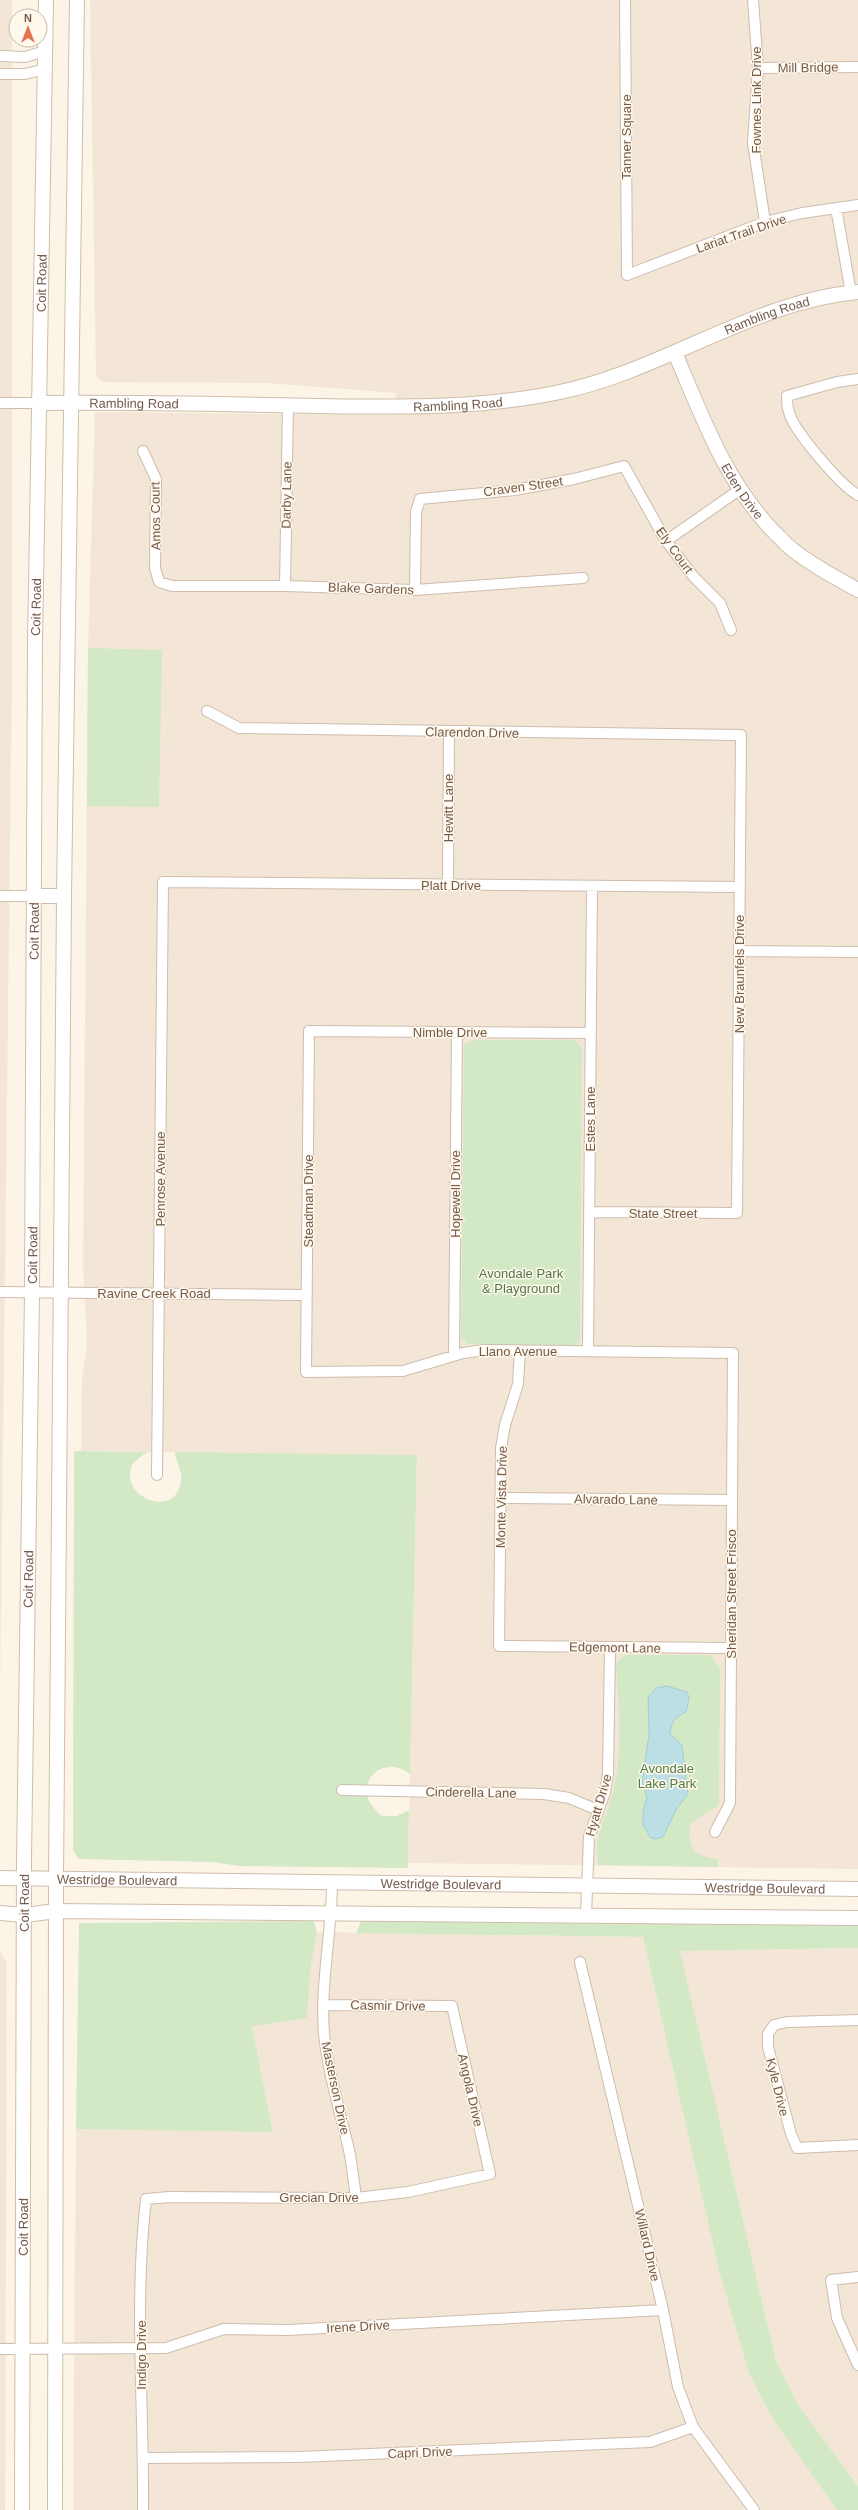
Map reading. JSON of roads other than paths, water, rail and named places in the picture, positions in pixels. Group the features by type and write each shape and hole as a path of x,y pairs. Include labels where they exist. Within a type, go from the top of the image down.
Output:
{"main road":[{"name":"Coit Road","path":"22,2510 24,1879 32,1293 33,896 37,514 46,0"},
{"path":"55,2510 56,1879 64,896 77,0"},
{"name":"Rambling Road","path":"40,403 427,407 510,401 562,392 611,378 760,317 855,292"},
{"name":"Eden Drive","path":"675,353 714,446 739,490 759,516 792,550 858,590"},
{"path":"33,896 64,896"},
{"name":"Westridge Boulevard","path":"0,1878 858,1889"},
{"path":"0,1914 25,1915 56,1911 858,1918"}],"street":[{"name":"Tanner Square","path":"625,0 627,275"},
{"name":"Fownes Link Drive","path":"753,0 758,68 753,143 765,222"},
{"path":"0,56 25,57 45,51"},
{"name":"Mill Bridge","path":"758,68 858,66"},
{"path":"0,74 25,74 45,69"},
{"name":"Lariat Trail Drive","path":"627,275 765,222 858,204"},
{"path":"836,208 855,292"},
{"path":"858,379 837,382 787,396 789,413 820,459 858,495"},
{"path":"0,403 40,403"},
{"name":"Darby Lane","path":"285,586 288,405"},
{"name":"Amos Court","path":"143,451 156,479 155,568 160,582"},
{"name":"Craven Street","path":"416,590 416,512 420,499 515,490 574,479 624,466"},
{"name":"Ely Court","path":"624,466 666,542 693,576 720,603 731,630"},
{"path":"666,542 739,490"},
{"name":"Blake Gardens","path":"160,582 172,586 285,586 416,590 583,578"},
{"name":"Clarendon Drive","path":"207,711 240,728 741,735"},
{"name":"Hewitt Lane","path":"448,885 449,731"},
{"name":"New Braunfels Drive","path":"737,1213 741,735"},
{"name":"Platt Drive","path":"163,882 740,887"},
{"name":"Penrose Avenue","path":"158,1475 163,882"},
{"name":"Estes Lane","path":"588,1351 592,886"},
{"path":"0,896 33,896"},
{"path":"739,951 858,952"},
{"name":"Nimble Drive","path":"309,1031 591,1034"},
{"name":"Steadman Drive","path":"306,1372 309,1031"},
{"name":"Hopewell Drive","path":"454,1355 457,1032"},
{"name":"State Street","path":"589,1212 737,1213"},
{"name":"Ravine Creek Road","path":"0,1292 307,1295"},
{"name":"Llano Avenue","path":"306,1372 403,1371 454,1355 478,1351 733,1353"},
{"name":"Monte Vista Drive","path":"499,1646 502,1438 518,1384 520,1351"},
{"name":"Sheridan Street Frisco","path":"715,1832 730,1803 733,1353"},
{"name":"Alvarado Lane","path":"500,1498 732,1500"},
{"name":"Edgemont Lane","path":"499,1646 730,1648"},
{"name":"Hyatt Drive","path":"586,1915 589,1837 608,1774 610,1647"},
{"name":"Cinderella Lane","path":"342,1790 544,1794 569,1798 598,1810"},
{"name":"Masterson Drive","path":"332,1882 332,1913 323,2005 328,2062 349,2152 356,2198"},
{"name":"Willard Drive","path":"580,1962 663,2310 678,2387 694,2427 754,2510"},
{"name":"Casmir Drive","path":"323,2005 452,2006"},
{"name":"Angola Drive","path":"452,2006 490,2174"},
{"name":"Kyle Drive","path":"858,2020 787,2022 774,2025 768,2034 768,2047 791,2134 797,2148 858,2145"},
{"name":"Grecian Drive","path":"146,2199 169,2197 356,2198 408,2192 490,2174"},
{"name":"Indigo Drive","path":"143,2510 140,2349 143,2228 146,2199"},
{"path":"858,2277 830,2280 837,2318 858,2365"},
{"name":"Irene Drive","path":"0,2349 166,2348 224,2329 288,2330 663,2310"},
{"name":"Capri Drive","path":"143,2458 299,2457 650,2442 694,2427"}],"water":[{"path":"667,1686 687,1692 689,1698 686,1712 674,1720 671,1726 670,1734 682,1745 688,1794 677,1808 663,1837 656,1839 651,1838 643,1825 643,1812 647,1797 642,1782 649,1734 648,1697 656,1688"}],"park label":[{"name":"Avondale Park & Playground","path":"521,1280"},
{"name":"Avondale Lake Park","path":"667,1776"}]}
